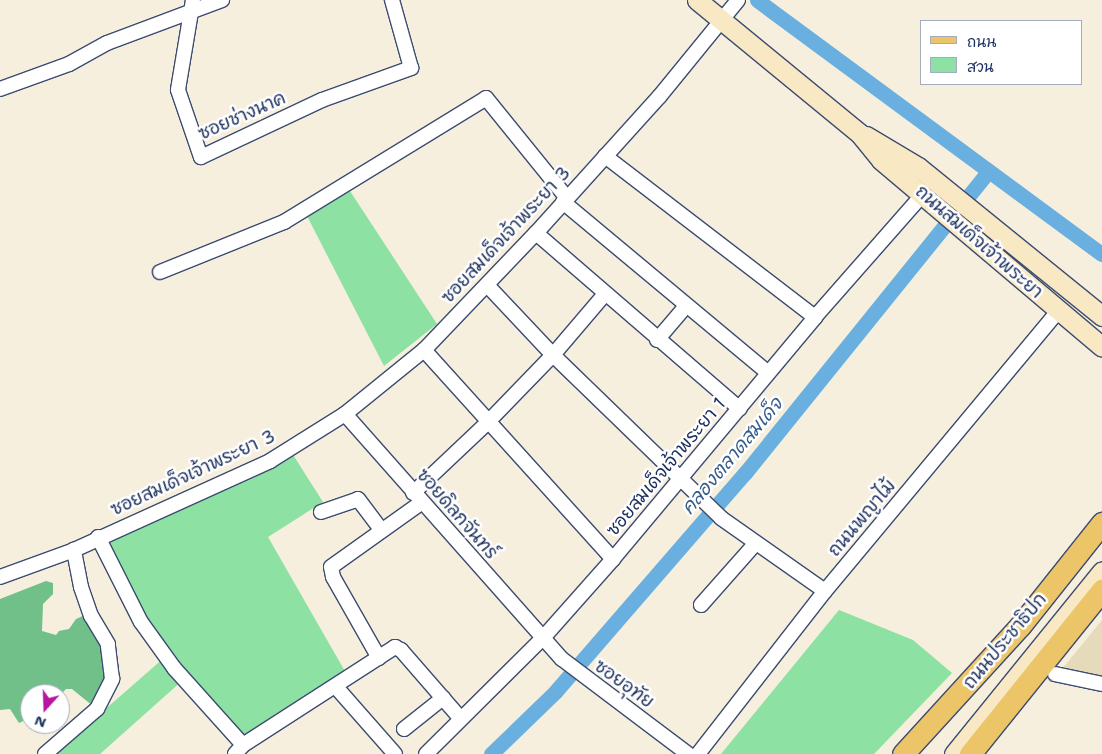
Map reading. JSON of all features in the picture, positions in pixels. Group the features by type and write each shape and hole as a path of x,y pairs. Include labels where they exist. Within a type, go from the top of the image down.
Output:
{"main road":[{"name":"ถนนสมเด็จเจ้าพระยา","path":"697,0 860,134 918,167 952,207 976,228 1059,310 1102,347"},
{"name":"ถนนสมเด็จเจ้าพระยา","path":"860,134 881,160 923,194 952,207"},
{"name":"ถนนสมเด็จเจ้าพระยา","path":"976,228 1073,292 1102,316"},
{"path":"1059,310 1073,292"},
{"name":"ถนนประชาธิปก","path":"903,754 1020,626 1102,523"},
{"name":"ถนนประชาธิปก","path":"954,754 1102,571"},
{"path":"970,754 1102,590"}],"street":[{"path":"0,89 69,64 107,43 193,5 222,0"},
{"name":"ซอยช่างนาค","path":"193,5 183,45 178,90 201,157 322,100 411,68 392,0"},
{"name":"ซอยสมเด็จเจ้าพระยา 3","path":"0,577 74,550 98,537 270,461 345,414 424,350 536,233 659,97 720,19 738,0"},
{"path":"160,272 284,222 486,98 565,200 686,306 768,373"},
{"path":"605,156 815,317"},
{"name":"ซอยสมเด็จเจ้าพระยา 1","path":"426,754 542,639 613,559 815,317 923,194"},
{"path":"536,233 657,340 740,409"},
{"path":"486,285 553,355 721,518 755,544 825,591"},
{"path":"379,658 333,577 331,567 380,530 417,497 553,355 605,294"},
{"path":"657,340 686,306"},
{"name":"ถนนพญาไม้","path":"698,754 825,591 1059,310"},
{"path":"424,350 613,559"},
{"name":"ซอยดิลกจันทร์","path":"345,414 542,639"},
{"path":"321,512 358,499 380,530"},
{"path":"98,537 141,622 174,668 239,750 379,658 399,647 461,718"},
{"path":"701,605 755,544"},
{"path":"45,754 98,709 112,679 108,644 91,616 81,587 74,550"},
{"name":"ซอยอุทัย","path":"542,639 583,678 688,754"},
{"path":"1055,674 1102,684"},
{"path":"336,687 395,754"},
{"path":"404,729 443,698"}],"shaded area":[{"path":"1102,620 1102,677 1062,669"}],"green space":[{"path":"350,191 437,324 384,366 307,216"},
{"path":"290,450 323,502 268,537 346,673 244,738 142,621 101,538"},
{"path":"46,581 53,583 53,594 43,604 42,631 56,635 59,631 69,629 76,619 85,615 103,647 107,683 93,706 70,689 70,684 20,684 20,723 10,709 0,710 0,599"},
{"path":"839,610 913,640 952,673 874,754 721,754"},
{"path":"165,657 183,680 100,754 54,754"}],"waterway":[{"path":"757,0 1102,254"},
{"name":"คลองตลาดสมเด็จ","path":"491,754 555,692 745,473 989,171"}]}
